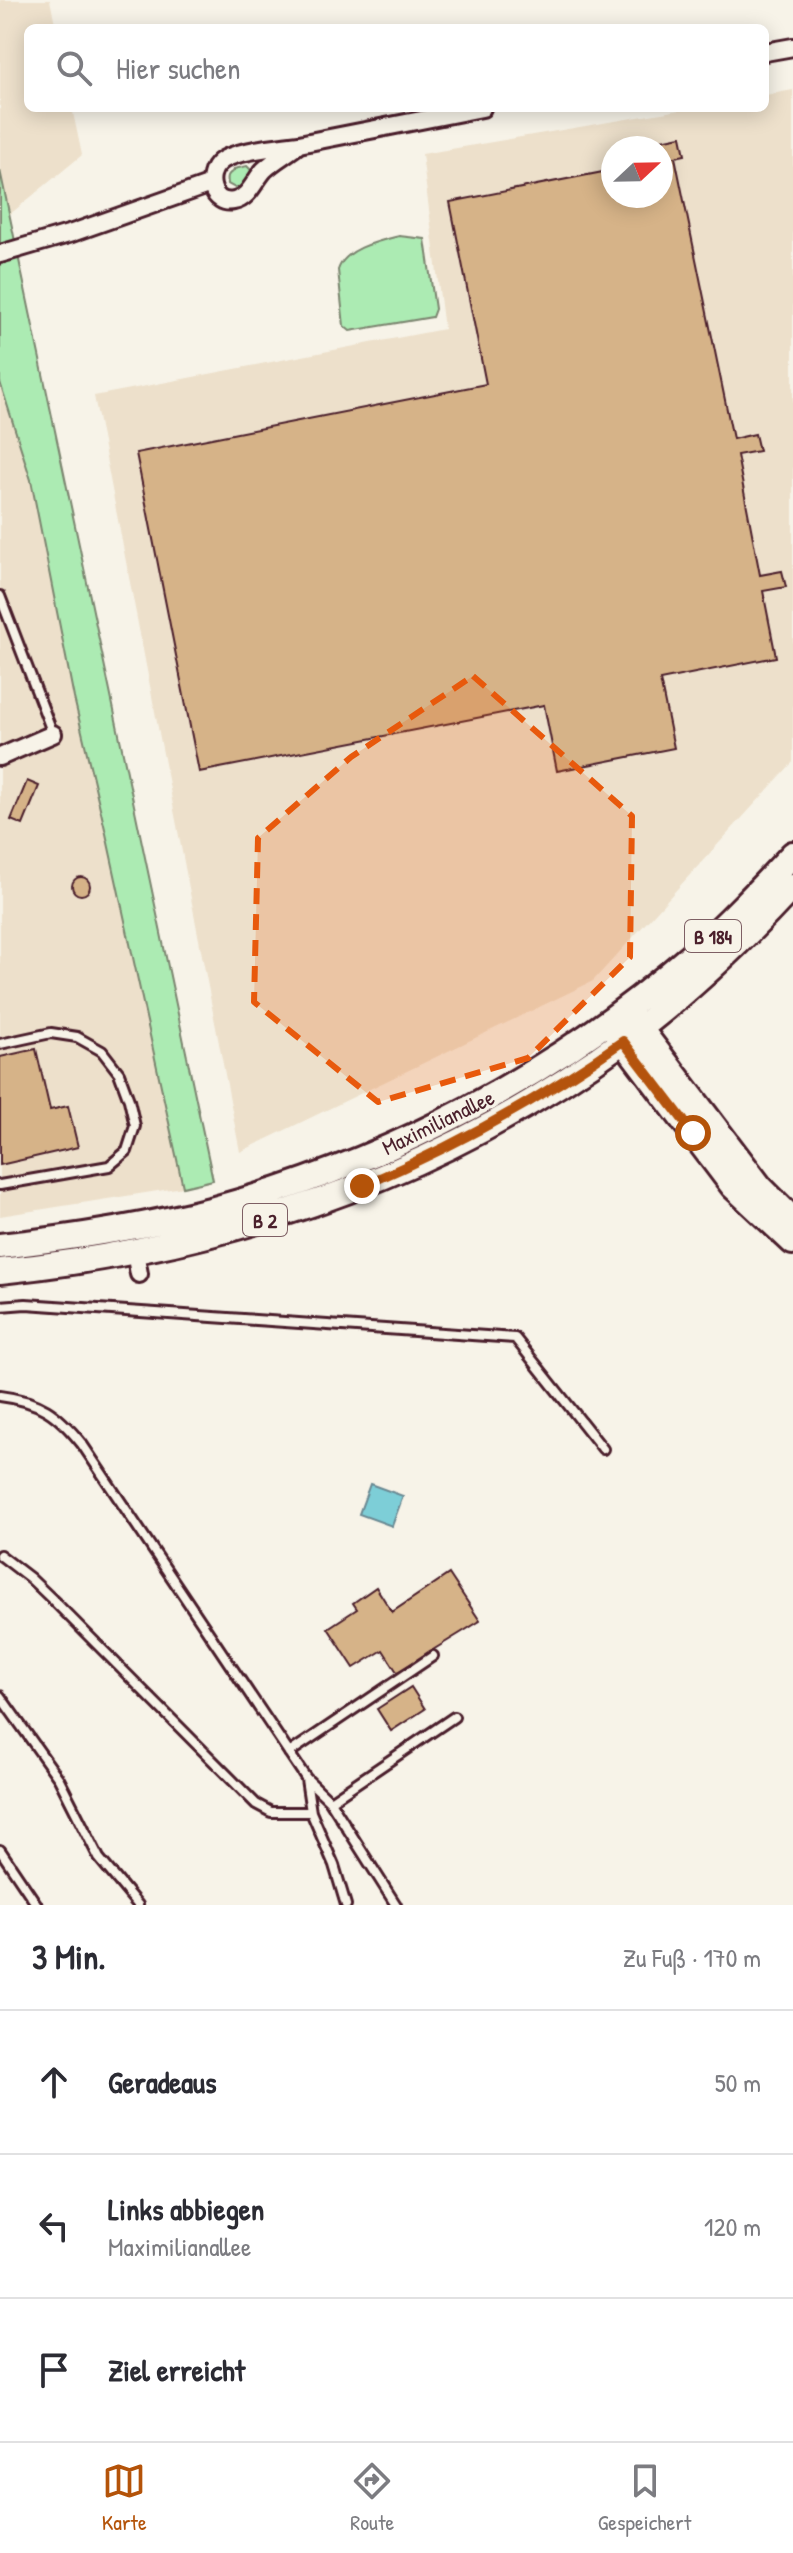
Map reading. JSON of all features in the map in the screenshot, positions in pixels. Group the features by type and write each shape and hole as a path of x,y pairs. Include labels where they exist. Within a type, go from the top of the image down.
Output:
{"main road":[{"name":"B 184","path":"624,1025 793,854"},
{"name":"Maximilianallee","path":"0,1246 132,1227 211,1210 345,1166 424,1131 624,1025 736,944 793,886"},
{"name":"Maximilianallee","path":"0,1271 137,1263 298,1210 396,1172 507,1116 582,1070 624,1025"},
{"path":"624,1025 760,1187 793,1220"},
{"path":"624,1025 733,1186 793,1242"}],"street":[{"path":"769,51 793,47"},
{"path":"299,144 265,168 246,194 234,201 224,201 211,184 210,176 214,168 225,158 462,112"},
{"path":"0,254 72,233 211,184"},
{"path":"0,757 53,734"}],"lane":[{"path":"0,596 53,734"},
{"path":"0,1044 51,1033 77,1037 102,1051 119,1073 135,1126 127,1151 109,1166 0,1185"},
{"path":"0,1306 42,1305 515,1338 603,1449"},
{"path":"0,1396 45,1407 64,1422 82,1444 306,1778 330,1801 396,1905"},
{"path":"0,1555 56,1603 256,1804 271,1812 311,1812"},
{"path":"289,1753 433,1656"},
{"path":"0,1696 59,1779 99,1858 138,1905"},
{"path":"330,1801 454,1717"},
{"path":"306,1778 311,1812 334,1865 346,1905"},
{"path":"0,1850 37,1905"}],"highlighted area":[{"path":"473,676 632,816 630,957 528,1058 378,1102 254,1002 258,838 351,757"}],"shaded area":[{"path":"0,0 50,0 55,24 24,24 24,112 73,112 82,155 9,215 0,170"},
{"path":"793,90 793,762 593,981 240,1152 94,396 444,329 422,154 668,112 769,112 769,94"},
{"path":"0,382 31,480 74,698 183,1187 0,1216"}],"green space":[{"path":"247,166 252,171 246,182 237,189 228,184 228,176 234,169"},
{"path":"0,170 213,1180 183,1187 74,698 31,480 0,382"},
{"path":"399,236 425,239 435,309 432,317 350,331 344,326 338,270 342,262 355,251"}],"water":[{"path":"370,1484 403,1496 392,1526 359,1514"}],"building":[{"path":"681,136 685,155 675,157 733,439 755,434 759,451 737,455 760,575 782,571 786,587 763,591 776,657 660,680 674,748 557,771 544,705 199,772 136,453 486,384 450,202 601,172 601,208 673,208 673,138"},
{"path":"27,781 39,786 23,825 11,820"},
{"path":"77,877 85,877 90,886 88,893 77,895 72,890 72,882"},
{"path":"36,1049 50,1110 68,1106 78,1147 0,1165 0,1057"},
{"path":"449,1574 480,1621 397,1672 383,1650 354,1668 328,1628 357,1609 353,1603 376,1587 392,1612"},
{"path":"411,1687 425,1709 391,1731 377,1709"}],"route":[{"path":"362,1186 475,1134 582,1070 623,1041 693,1133"}]}
